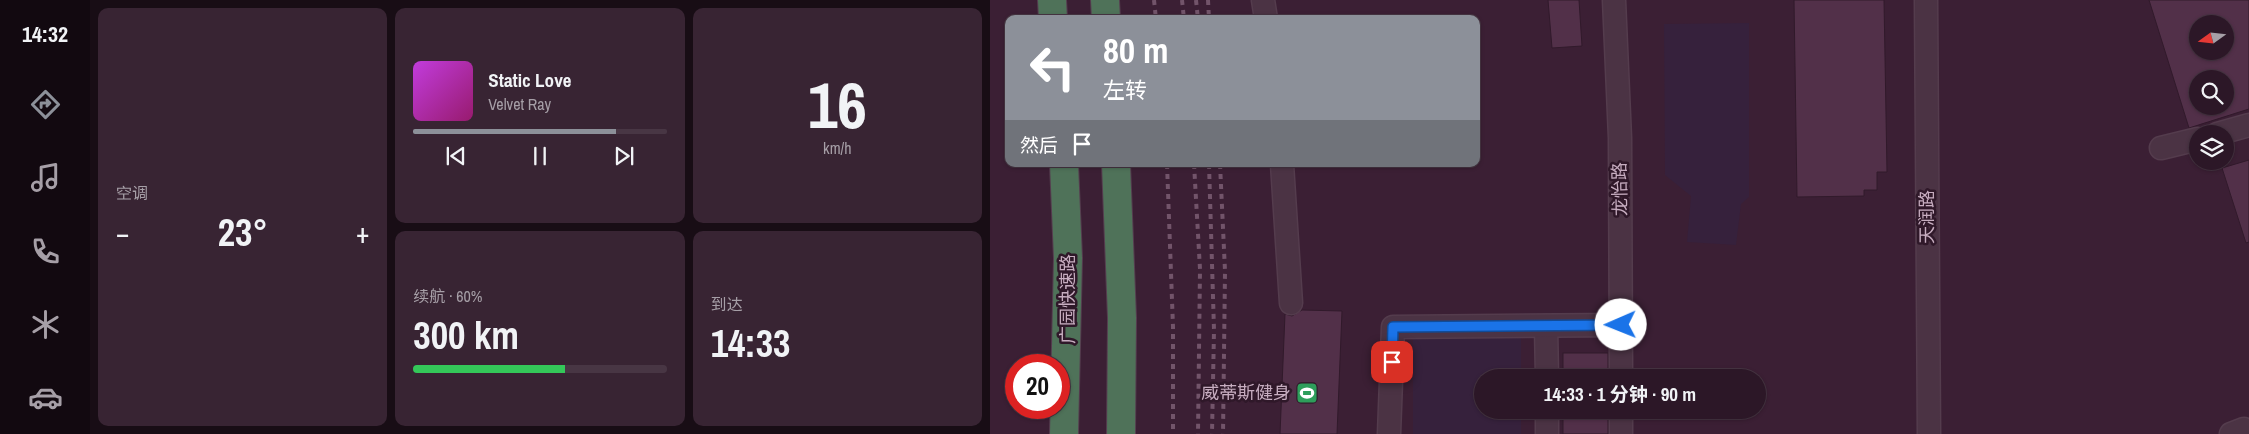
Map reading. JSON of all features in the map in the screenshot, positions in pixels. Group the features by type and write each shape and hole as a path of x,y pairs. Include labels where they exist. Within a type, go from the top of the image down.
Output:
{"highway":[{"path":"1052,0 1053,15"},
{"path":"1104,0 1106,15"},
{"name":"广园快速路","path":"1064,167 1068,258 1064,434"},
{"path":"1116,167 1122,318 1122,434"}],"street":[{"path":"1263,0 1265,15"},
{"name":"龙怡路","path":"1614,0 1620,138 1621,369"},
{"name":"天润路","path":"1926,0 1929,434"},
{"path":"2234,129 2249,125"},
{"path":"2161,148 2189,141"},
{"path":"1282,167 1290,303"},
{"path":"1389,434 1393,327 1621,325"},
{"path":"1546,326 1547,369"},
{"path":"1547,419 1548,434"},
{"path":"1621,419 1621,434"}],"shaded area":[{"path":"1749,23 1749,197 1741,204 1736,245 1687,242 1691,196 1665,175 1664,24"},
{"path":"1413,338 1521,338 1521,369 1474,369 1474,419 1521,419 1521,434 1413,434"}],"building":[{"path":"1548,0 1579,0 1582,46 1552,48"},
{"path":"1794,0 1884,0 1887,172 1877,172 1877,190 1864,190 1864,196 1797,197"},
{"path":"2149,0 2249,0 2249,109 2234,114 2234,70 2189,70 2189,115 2230,115 2198,125 2189,125 2189,128"},
{"path":"2249,160 2249,242 2246,243 2223,170 2234,170 2234,164"},
{"path":"1302,310 1342,311 1337,434 1280,434 1285,314 1292,316"},
{"path":"1563,353 1608,353 1608,369 1563,369"},
{"path":"1563,419 1608,419 1608,434 1563,434"}],"railway":[{"path":"1154,0 1156,15"},
{"path":"1182,0 1184,15"},
{"path":"1196,0 1198,15"},
{"path":"1208,0 1209,15"},
{"path":"1167,167 1173,327 1173,434"},
{"path":"1194,167 1200,269 1198,434"},
{"path":"1209,167 1214,330 1212,434"},
{"path":"1220,167 1225,271 1223,434"}],"place":[{"name":"威蒂斯健身","path":"1307,393"}],"route":[{"path":"1392,362 1393,327 1621,325"}]}
